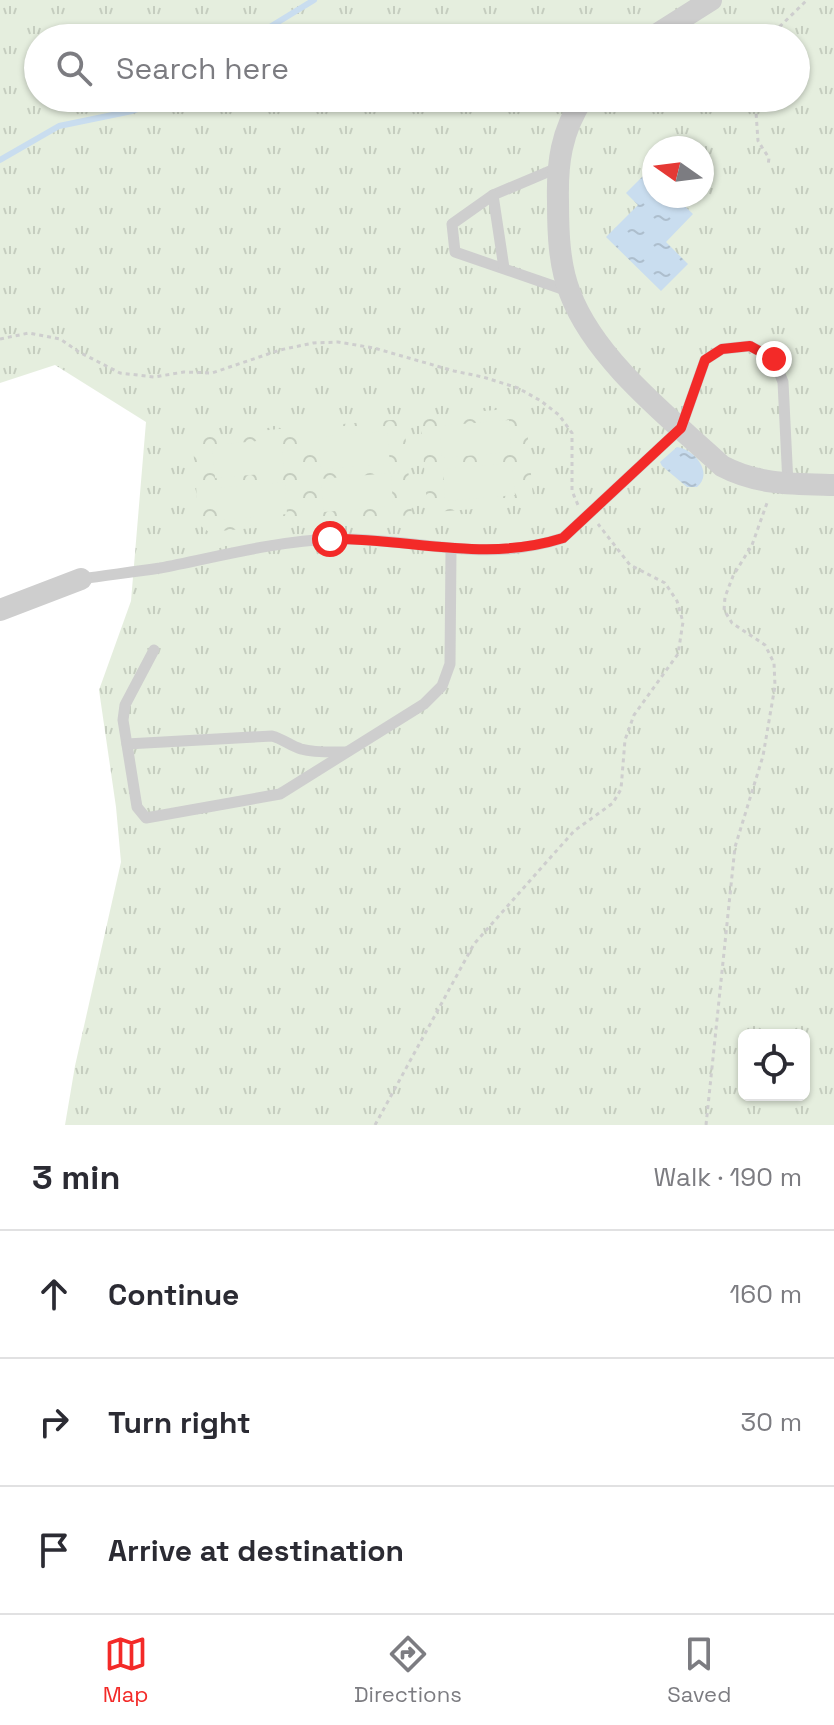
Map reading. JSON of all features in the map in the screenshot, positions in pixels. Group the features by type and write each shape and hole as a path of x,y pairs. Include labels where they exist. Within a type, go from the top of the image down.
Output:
{"street":[{"path":"673,24 711,0"},
{"path":"576,112 561,142 557,168 558,239 569,292 590,333 629,378 722,466 740,475 780,484 834,485"},
{"path":"0,610 81,579"}],"lane":[{"path":"557,168 493,195 452,224 455,252 569,292"},
{"path":"493,195 504,268"},
{"path":"81,579 271,546 330,539 366,539 451,550 496,551 539,546 563,538 681,428 705,360 722,349 750,346 774,359 783,382 780,484"},
{"path":"154,650 125,705 123,720 137,807 146,818 280,794 424,704 442,686 450,664 451,550"},
{"path":"127,744 272,736 297,748 347,752"}],"path":[{"path":"782,24 807,0"},
{"path":"756,112 758,141 769,158 768,166"},
{"path":"706,1125 735,847 763,756 775,686 774,663 765,645 732,623 724,610 725,597 733,576 752,545 768,501 780,484"}],"green space":[{"path":"0,0 834,0 834,1125 65,1125 75,1066 121,862 99,690 131,601 146,422 55,365 0,383"},
{"path":"519,408 526,415 533,498 527,505 434,512 427,506 421,423 426,416"},
{"path":"404,419 412,515 312,523 305,515 299,524 209,532 199,525 193,446 199,437 289,428 299,436 306,427"},
{"path":"509,420 511,452 442,458 439,426"},
{"path":"387,431 390,464 321,469 318,437"},
{"path":"281,439 284,472 215,478 212,445"},
{"path":"512,463 515,495 445,501 443,469"},
{"path":"391,473 393,506 324,512 321,479"},
{"path":"285,482 287,514 218,520 215,488"}],"water":[{"path":"642,177 642,208 687,208 693,214 666,242 688,264 661,291 606,237 638,205 626,193"},
{"path":"677,447 690,452 700,462 703,475 697,487 687,487 660,462"}],"waterway":[{"path":"275,24 314,0"},
{"path":"0,160 59,126 127,112"}],"route":[{"path":"330,539 366,539 451,550 496,551 539,546 563,538 681,428 705,360 722,349 750,346 774,359"}]}
